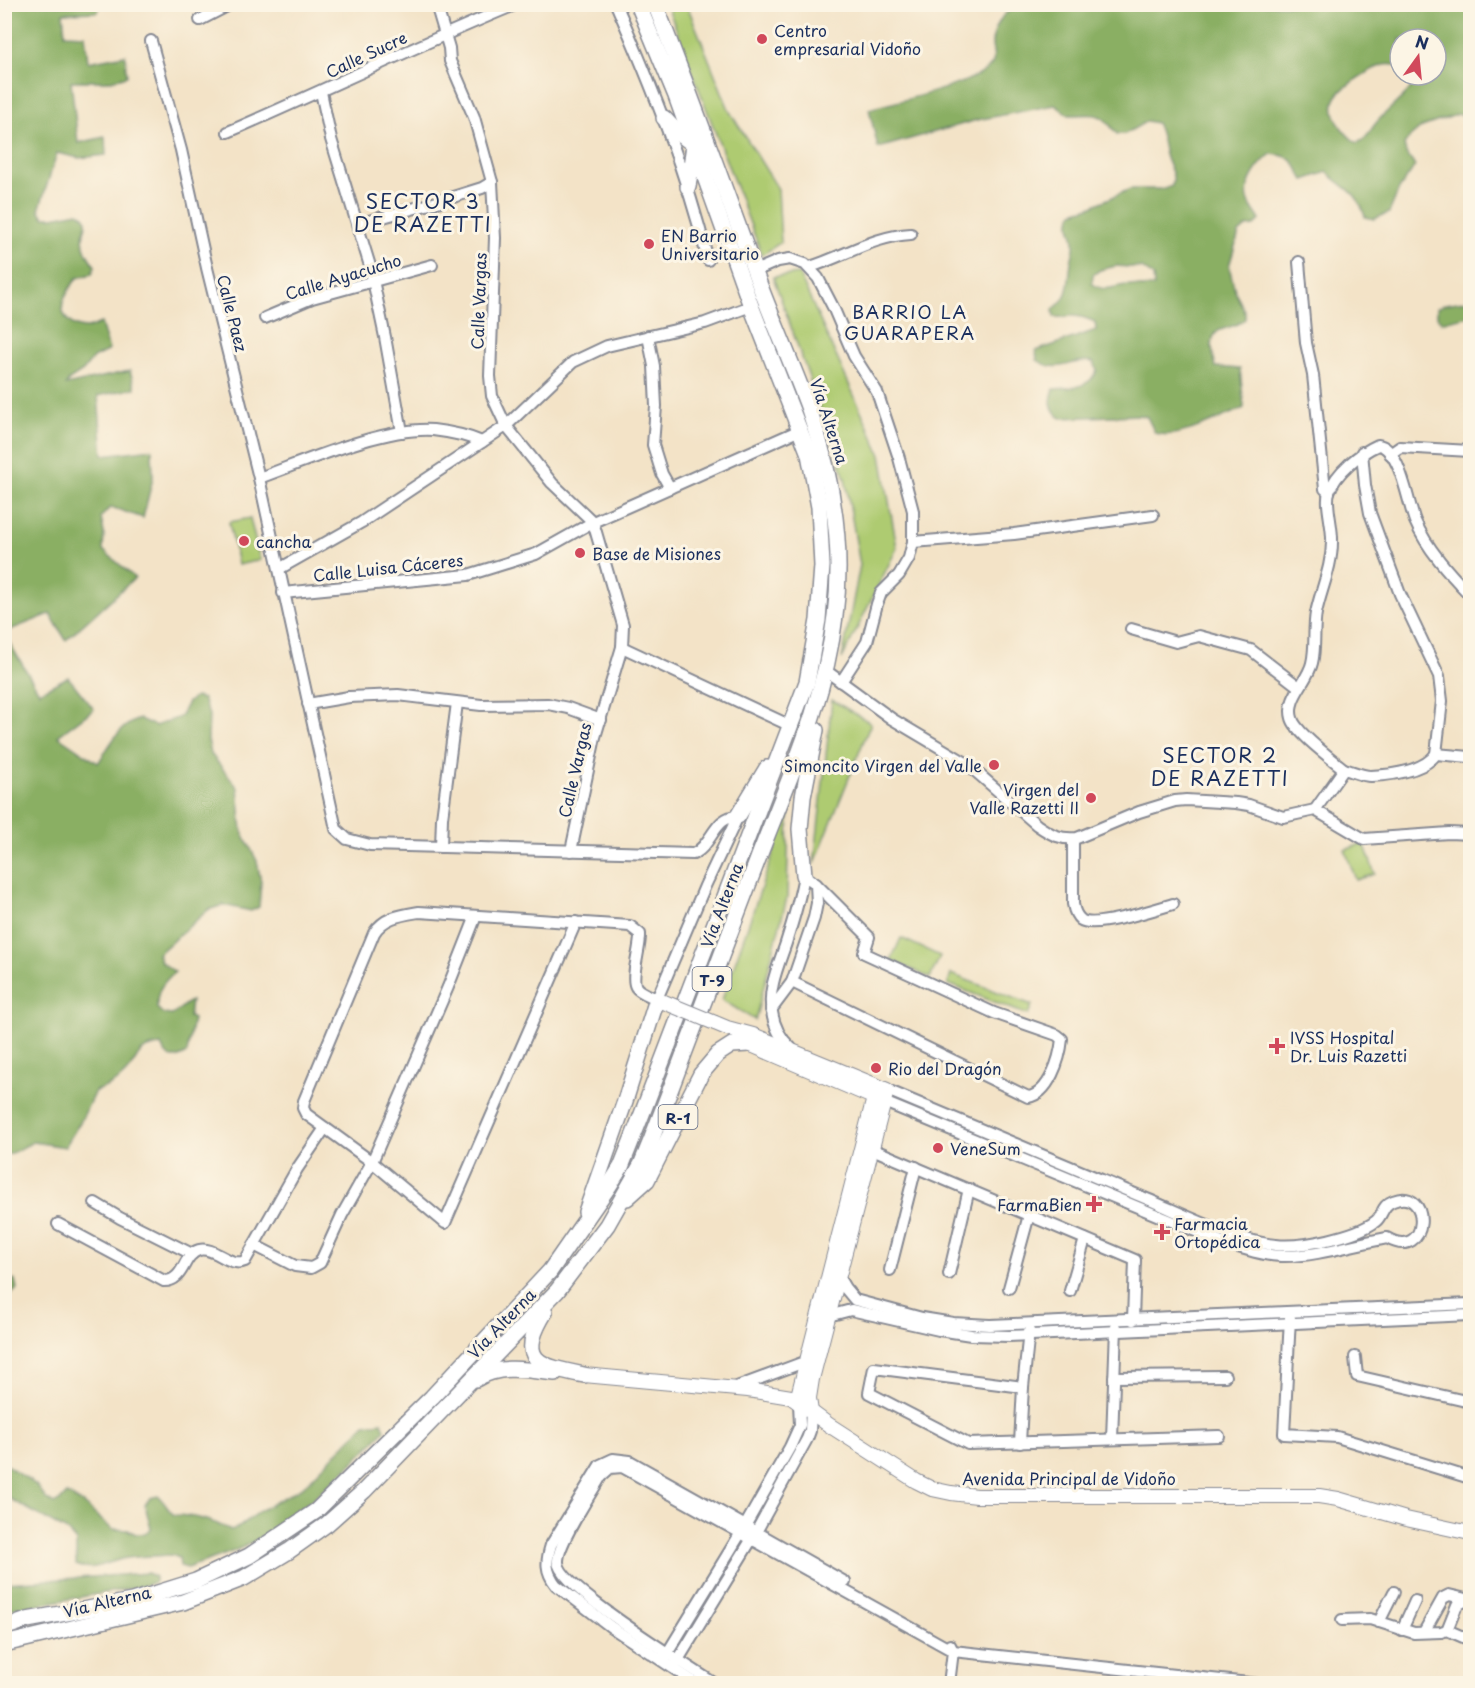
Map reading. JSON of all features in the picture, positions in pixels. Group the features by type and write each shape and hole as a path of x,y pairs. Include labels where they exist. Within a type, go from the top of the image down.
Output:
{"highway":[{"name":"Vía Alterna","path":"4,1628 27,1620 132,1601 196,1581 249,1556 296,1524 335,1493 432,1397 550,1271 601,1200 621,1167 807,682 818,620 822,566 819,507 809,454 751,306 694,145 638,4"},
{"name":"Vía Alterna","path":"4,1644 183,1602 244,1578 289,1551 345,1509 557,1291 599,1238 641,1165 652,1138 806,738 824,675 835,615 836,591 836,532 829,478 809,408 655,4"},
{"path":"664,118 694,145 688,187"},
{"name":"T-9","path":"810,880 800,829 803,797 824,675"},
{"path":"738,816 791,726"},
{"name":"T-9","path":"578,1231 661,1000"},
{"name":"R-1","path":"618,1206 647,1180 676,1120 707,1067 718,1054 732,1045 749,1044"},
{"name":"T-9","path":"557,1291 537,1325 532,1340 532,1353 549,1368 584,1375"},
{"path":"466,1385 487,1373 500,1370 584,1375"}],"main road":[{"path":"661,1000 796,1052 880,1094"},
{"path":"721,1025 749,1044 880,1094"},
{"path":"811,1412 809,1398 828,1302 880,1094"},
{"path":"799,1403 799,1392 807,1361 838,1276 867,1146"},
{"name":"Avenida Principal de Vidoño","path":"584,1375 791,1397 916,1481 932,1489 951,1493 977,1496 1319,1496 1470,1533"}],"street":[{"path":"200,20 231,4"},
{"name":"Calle Vargas","path":"436,4 450,61 465,92 482,139 492,182 495,238 490,376 492,396 506,426 552,483 592,522 623,625 622,646 595,737 572,851"},
{"name":"Calle Sucre","path":"228,132 517,4"},
{"path":"616,4 664,118 688,187 708,260"},
{"name":"Calle Paez","path":"151,41 181,150 207,268 259,478 336,829 352,842 370,845 441,847"},
{"path":"321,92 331,139 373,280 402,432"},
{"path":"358,224 482,188 492,182"},
{"path":"810,267 833,260 876,240 893,235 911,234"},
{"path":"755,271 790,258 810,267 818,278 854,356 877,392 914,511 913,542 904,567 879,598 864,649 841,682"},
{"path":"1299,262 1306,343 1313,375 1325,489 1329,492"},
{"name":"Calle Ayacucho","path":"264,318 312,298 432,265"},
{"path":"279,569 362,522 506,426 573,362 607,346 705,323 751,306"},
{"path":"648,336 654,366 656,396 653,445 662,474 670,488"},
{"path":"259,478 369,440 402,432 430,430 461,434 482,442"},
{"name":"Calle Luisa Cáceres","path":"283,593 468,575 536,554 592,522 800,430"},
{"path":"1362,452 1370,513 1400,594 1439,676 1442,701 1436,754 1430,762 1418,768 1369,776 1344,769 1293,722 1291,711 1299,687 1312,664 1316,613 1331,555 1332,526 1329,492 1344,469 1362,452 1380,445 1390,454 1399,468 1415,521 1433,551 1470,595"},
{"path":"1390,454 1400,447 1470,451"},
{"path":"913,542 1035,531 1153,515"},
{"path":"1131,629 1176,642 1199,636 1251,650 1299,687"},
{"path":"622,646 791,726"},
{"path":"824,675 841,682 892,719 966,763 1047,832 1064,839 1073,839 1162,804 1186,800 1249,805 1283,817 1315,810 1344,769"},
{"path":"308,704 349,697 385,695 457,703 548,704 568,708 601,720"},
{"path":"457,703 442,818 441,847 693,854 702,849 722,822 729,817 738,816"},
{"path":"1436,754 1470,757"},
{"path":"1315,810 1364,839 1449,832 1470,834"},
{"path":"576,922 445,1223 372,1162 306,1114 303,1104 376,929 388,919 418,912 576,922 630,926 638,931 641,941 634,983 638,990 661,1000 700,896 738,816"},
{"path":"1073,839 1073,904 1075,913 1081,920 1100,922 1173,904"},
{"path":"792,982 1028,1098 1036,1096 1041,1091 1053,1072 1061,1048 1062,1039 1057,1035 994,1012 864,953 869,937 810,880"},
{"path":"771,1011 792,982 814,918 817,903 810,880"},
{"name":"T-9","path":"796,1052 783,1040 771,1011 775,977 800,898 810,880"},
{"path":"254,1245 295,1266 311,1268 318,1265 372,1162 448,987 476,916"},
{"path":"880,1094 1260,1243 1291,1245 1361,1230 1379,1220 1385,1206 1398,1199 1406,1200 1418,1208 1422,1215 1421,1229 1413,1239 1400,1243 1387,1238 1282,1256 1251,1251 1222,1242 880,1094"},
{"path":"58,1224 164,1281 170,1281 178,1276 192,1254 203,1250 236,1263 245,1262 297,1169 325,1128"},
{"path":"867,1146 1135,1260 1132,1320"},
{"path":"890,1270 916,1167"},
{"path":"949,1274 969,1190"},
{"path":"95,1203 192,1254"},
{"path":"1010,1288 1029,1215"},
{"path":"1070,1291 1085,1239"},
{"path":"838,1276 853,1305"},
{"path":"828,1302 853,1305"},
{"path":"828,1302 853,1305 939,1330 971,1335 1029,1330 1290,1319 1470,1304"},
{"path":"1116,1326 1132,1320 1470,1315"},
{"path":"1290,1319 1284,1434 1337,1437 1470,1478"},
{"path":"1112,1439 1116,1326"},
{"path":"1020,1443 1029,1330"},
{"path":"1355,1357 1357,1376 1470,1402"},
{"path":"731,1389 807,1361"},
{"path":"1023,1387 874,1368 869,1393 968,1444 1219,1436"},
{"path":"1114,1377 1225,1376"},
{"path":"666,1657 743,1530 798,1431 799,1403"},
{"path":"676,1664 753,1536 807,1439 811,1412"},
{"path":"697,1683 676,1664 576,1588 558,1566 561,1546 601,1476 610,1468 621,1467 743,1530 953,1651 1258,1683"},
{"path":"1379,1622 1394,1592"},
{"path":"1424,1632 1443,1598 1449,1595 1468,1598"},
{"path":"1447,1630 1457,1605 1468,1598"},
{"path":"1402,1630 1415,1601"},
{"path":"1342,1620 1359,1618 1414,1633 1447,1630 1470,1640"},
{"path":"949,1683 953,1651"},
{"path":"676,1664 715,1683"}],"green space":[{"path":"5,4 100,5 98,12 63,13 65,34 85,35 88,62 125,55 127,76 110,81 71,81 78,143 105,137 106,155 79,158 57,153 39,210 44,217 78,212 85,217 84,246 95,266 92,274 77,278 64,299 63,310 67,320 76,326 87,328 101,323 109,350 93,358 83,371 69,380 66,385 130,371 135,388 98,396 103,455 152,449 153,478 143,518 111,507 101,517 104,533 103,550 135,578 66,640 50,614 5,632"},
{"path":"667,5 687,5 730,112 778,189 781,242 762,255"},
{"path":"1020,5 1470,5 1470,122 1466,116 1458,114 1422,127 1409,138 1404,145 1406,153 1415,166 1399,189 1389,213 1374,219 1365,217 1354,195 1327,172 1304,180 1289,158 1271,154 1257,168 1250,180 1247,193 1250,205 1260,220 1254,226 1246,227 1239,233 1229,266 1245,319 1218,331 1214,335 1212,345 1216,367 1240,369 1244,408 1200,427 1164,435 1155,433 1147,417 1139,415 1061,418 1052,405 1051,397 1054,389 1085,384 1097,370 1093,362 1052,366 1037,360 1036,351 1096,330 1095,322 1083,318 1054,317 1053,309 1066,294 1069,282 1074,251 1071,217 1073,212 1130,189 1164,189 1172,186 1172,173 1156,123 1147,121 1125,134 1117,134 1099,116 1069,115 1055,105 977,120 878,148 869,109 956,85 986,70 993,62 992,41 998,24 1005,14","holes":["1116,266 1142,268 1153,276 1154,286 1125,285 1106,289 1092,283 1093,275 1100,270"]},
{"path":"799,274 881,455 897,548 842,659 860,565 845,478 773,277"},
{"path":"1470,300 1470,316 1442,322 1437,316 1437,308 1445,304"},
{"name":"cancha","path":"250,518 260,560 238,565 229,522"},
{"path":"4,634 39,692 68,677 94,709 58,736 98,763 115,737 132,722 140,719 155,726 180,717 188,702 195,697 203,699 209,715 208,740 211,754 238,788 242,831 257,861 261,882 259,907 251,911 223,905 208,910 158,954 161,962 175,972 161,987 157,1008 163,1014 172,1015 191,1001 189,1017 193,1019 187,1053 171,1058 161,1045 142,1051 119,1080 95,1091 65,1147 33,1142 10,1154 4,1154"},
{"path":"832,700 871,723 814,865"},
{"path":"789,808 787,898 755,1020 722,1000"},
{"path":"1364,843 1375,874 1356,880 1345,850"},
{"path":"901,938 940,956 930,978 891,960"},
{"path":"951,974 1032,1005 1028,1015 948,984"},
{"path":"5,1276 15,1280 17,1289 5,1300"},
{"path":"382,1422 385,1430 371,1445 299,1510 243,1547 187,1568 180,1566 179,1558 172,1555 121,1559 89,1568 76,1565 76,1541 67,1531 5,1496 5,1464 36,1485 46,1499 54,1504 67,1494 82,1503 112,1529 145,1534 151,1529 145,1505 150,1498 158,1496 174,1515 203,1519 231,1530 304,1486 365,1424"},
{"path":"148,1573 155,1577 155,1582 139,1587 5,1610 5,1583"}],"place":[{"name":"Centro empresarial Vidoño","path":"762,39"},
{"name":"EN Barrio Universitario","path":"649,244"},
{"name":"cancha","path":"244,541"},
{"name":"Base de Misiones","path":"580,553"},
{"name":"Simoncito Virgen del Valle","path":"994,765"},
{"name":"Virgen del Valle Razetti II","path":"1091,798"},
{"name":"IVSS Hospital Dr. Luis Razetti","path":"1277,1046"},
{"name":"Rio del Dragón","path":"876,1068"},
{"name":"VeneSum","path":"938,1148"},
{"name":"FarmaBien","path":"1094,1204"},
{"name":"Farmacia Ortopédica","path":"1162,1232"}],"district":[{"name":"SECTOR 3 DE RAZETTI","path":"423,212"},
{"name":"BARRIO LA GUARAPERA","path":"910,321"},
{"name":"SECTOR 2 DE RAZETTI","path":"1220,766"}]}
